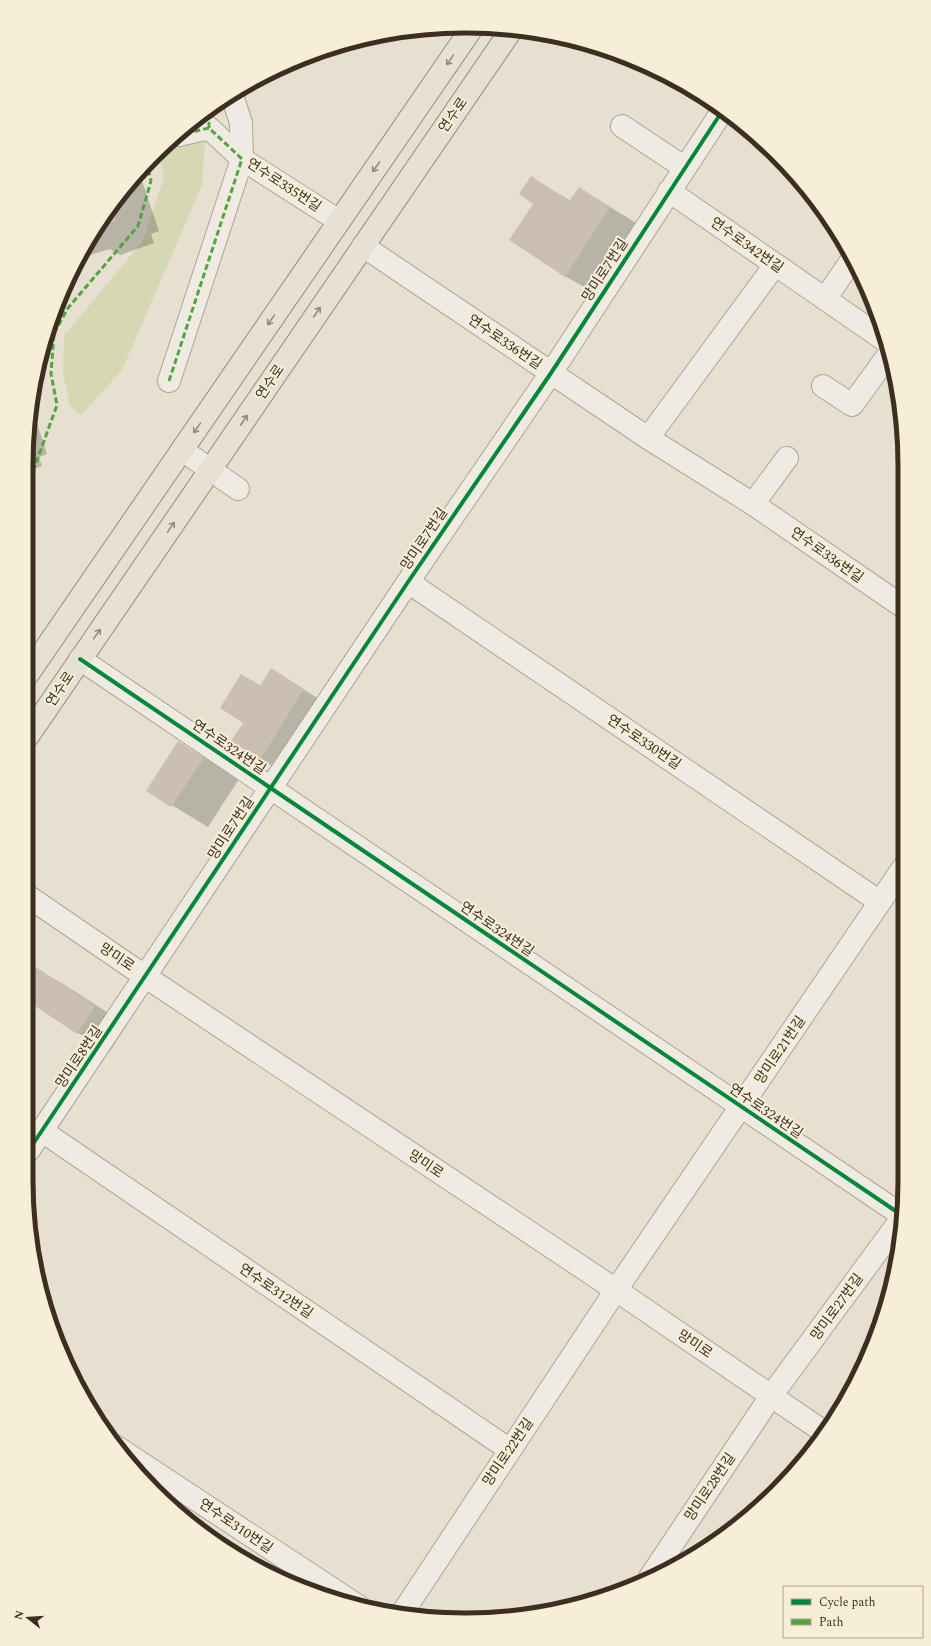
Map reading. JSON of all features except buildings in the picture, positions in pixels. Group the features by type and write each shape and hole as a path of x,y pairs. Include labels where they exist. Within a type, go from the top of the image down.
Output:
{"main road":[{"path":"33,667 468,33"},
{"name":"연수로","path":"33,729 508,35"}],"street":[{"name":"연수로335번길","path":"234,101 241,123 242,159 339,221"},
{"name":"망미로7번길","path":"146,977 408,582 551,373 719,115"},
{"path":"622,126 685,168"},
{"path":"169,381 242,159 209,128 189,133"},
{"name":"연수로342번길","path":"669,191 878,335"},
{"name":"연수로336번길","path":"363,246 648,438 753,504 898,603"},
{"path":"648,438 775,265"},
{"path":"825,299 848,265"},
{"path":"823,386 852,405 885,360"},
{"path":"182,450 238,489"},
{"path":"753,504 787,458"},
{"name":"연수로330번길","path":"408,582 880,902"},
{"name":"연수로324번길","path":"80,659 897,1213"},
{"name":"망미로21번길","path":"616,1290 898,875"},
{"name":"망미로","path":"33,900 146,977 616,1290 819,1429"},
{"name":"망미로8번길","path":"33,1145 146,977"},
{"name":"연수로312번길","path":"42,1131 510,1450"},
{"name":"망미로27번길","path":"771,1396 895,1226"},
{"name":"망미로22번길","path":"405,1608 616,1290"},
{"name":"망미로28번길","path":"656,1568 771,1396"},
{"name":"연수로310번길","path":"133,1457 340,1594"}],"green space":[{"path":"205,141 202,185 122,370 81,415 70,406 63,373 64,336 142,242 164,178 160,160 171,149"}],"marked path":[{"path":"209,117 209,128"},
{"path":"169,381 242,159 209,128 189,133"},
{"path":"54,333 68,308 138,226 151,181 149,171"},
{"path":"33,471 57,405 51,374 54,333"}],"cycle path":[{"path":"33,1144 408,582 551,373 719,115"},
{"path":"80,659 897,1212"}]}
